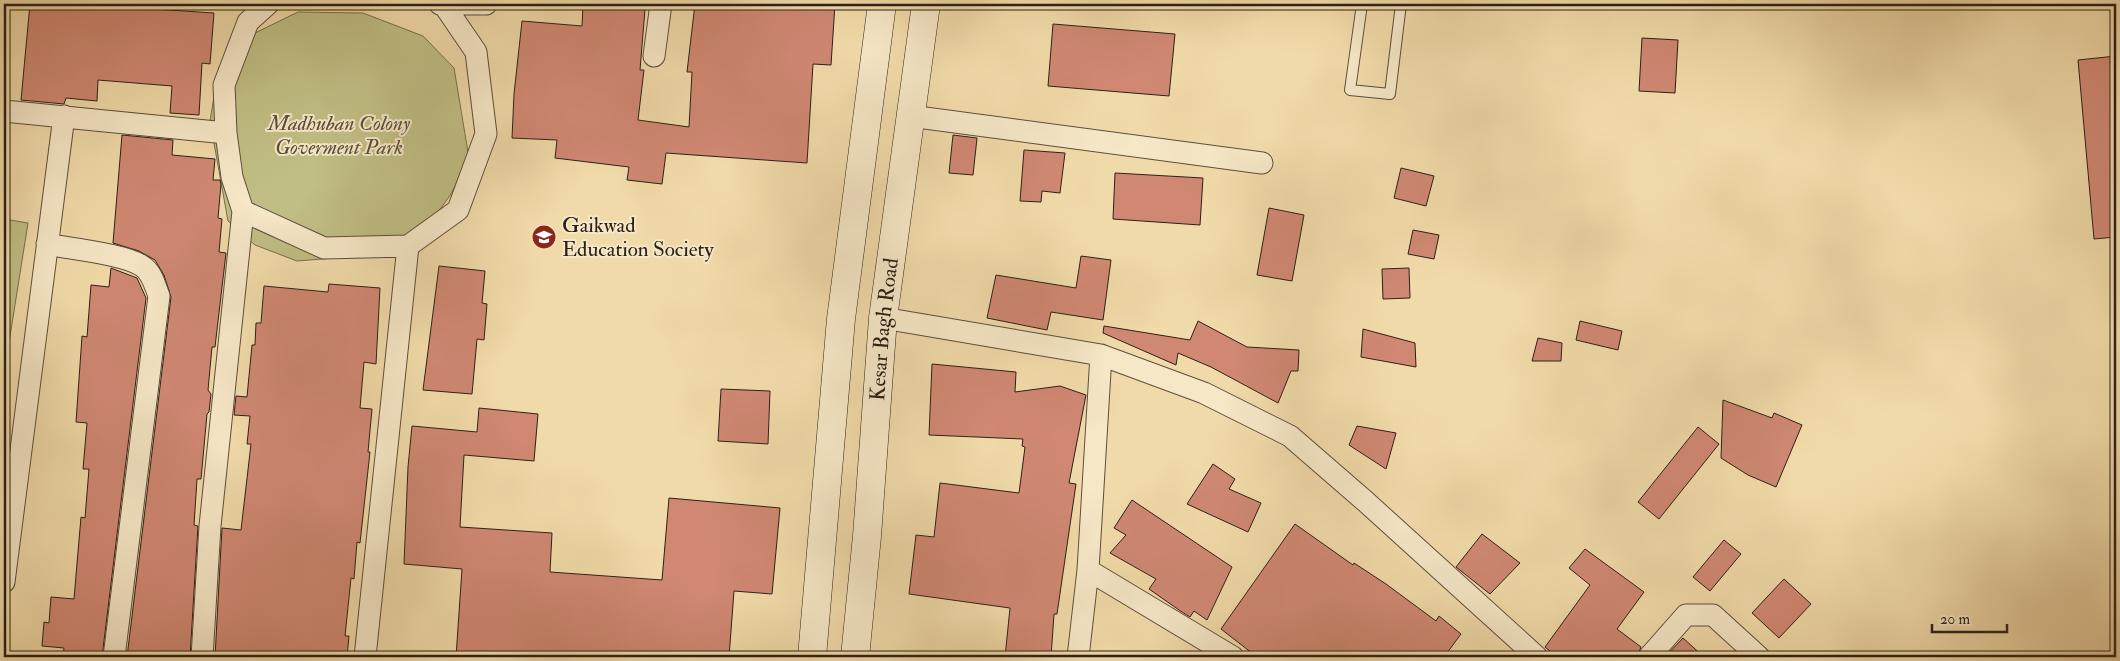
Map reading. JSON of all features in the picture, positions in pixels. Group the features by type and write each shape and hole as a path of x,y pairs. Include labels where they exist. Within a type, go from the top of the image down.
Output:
{"main road":[{"name":"Kesar Bagh Road","path":"812,657 841,319 882,4"},
{"name":"Kesar Bagh Road","path":"855,657 867,536 883,318 926,4"}],"street":[{"path":"202,657 210,526 243,211 232,178 226,133 224,85 248,22 268,4"},
{"path":"243,211 324,248 408,246 458,210 486,134 476,52 442,4"},
{"path":"442,4 486,4"},
{"path":"654,56 661,4"},
{"path":"4,111 226,133"},
{"path":"4,582 64,116"},
{"path":"910,116 1262,163"},
{"path":"47,244 137,263 143,266 151,277 159,296 114,657"},
{"path":"366,657 408,246"},
{"path":"883,318 1101,355 1204,392 1290,436 1365,501 1537,657"},
{"path":"1078,657 1088,570 1101,355"},
{"path":"1088,570 1233,657"},
{"path":"1649,657 1686,615 1713,615 1759,657"}],"lane":[{"path":"1362,4 1350,90 1390,94 1401,4"}],"green space":[{"name":"Madhuban Colony Goverment Park","path":"298,12 363,13 423,36 454,68 469,158 451,194 424,232 398,253 297,261 255,245 228,221 210,121 219,67 255,33"},
{"path":"4,219 28,223 4,374"}],"building":[{"path":"30,4 108,4 108,6 214,13 210,64 202,63 199,115 170,113 172,86 98,80 97,101 66,98 64,104 21,100"},
{"path":"695,4 835,4 831,65 813,64 807,163 666,153 662,184 627,180 629,167 555,158 557,140 512,138 514,94 522,21 582,26 583,5 645,9 640,70 644,70 638,120 689,127 692,72 687,72"},
{"path":"1053,24 1175,34 1169,96 1048,86"},
{"path":"1642,38 1678,40 1675,93 1639,91"},
{"path":"2116,56 2116,237 2094,239 2078,60"},
{"path":"122,135 173,140 172,155 215,159 213,180 220,180 221,184 218,218 222,219 219,252 226,253 215,347 212,347 208,390 211,394 209,412 207,414 201,479 197,479 194,525 198,526 190,657 127,657 171,297 164,275 155,260 139,251 113,243"},
{"path":"953,135 977,138 973,175 949,173"},
{"path":"1024,150 1065,153 1060,193 1042,191 1041,202 1020,201"},
{"path":"1401,168 1434,176 1426,206 1394,198"},
{"path":"1115,173 1203,178 1200,225 1113,219"},
{"path":"1269,208 1304,215 1292,281 1257,275"},
{"path":"1413,230 1439,235 1434,259 1408,254"},
{"path":"1081,256 1111,260 1103,320 1051,312 1047,330 987,318 996,275 1076,288"},
{"path":"439,266 485,271 482,303 487,304 484,340 477,339 472,394 423,390"},
{"path":"111,268 137,278 146,298 102,657 63,657 64,648 42,646 44,622 49,623 51,597 74,599 81,517 85,518 89,469 83,469 87,423 76,422 82,336 87,337 91,285 109,287"},
{"path":"1409,268 1410,298 1383,299 1382,269"},
{"path":"329,284 380,288 376,364 364,362 360,408 372,409 368,452 370,452 360,543 357,542 354,579 351,578 345,636 349,636 347,657 215,657 222,528 241,530 251,444 247,444 250,416 234,415 236,396 247,397 252,345 255,345 256,323 261,323 264,286 328,292"},
{"path":"1198,321 1247,347 1299,350 1298,371 1291,371 1278,403 1211,367 1178,353 1176,365 1103,333 1104,326 1190,340"},
{"path":"1580,321 1622,331 1618,350 1576,340"},
{"path":"1363,329 1415,343 1416,367 1361,357"},
{"path":"1538,338 1562,343 1561,361 1532,361"},
{"path":"932,364 1016,372 1015,392 1060,386 1086,395 1069,483 1076,484 1057,614 1054,614 1051,657 1005,657 1010,608 909,594 916,535 934,537 940,483 1019,493 1025,447 1022,446 1023,439 929,435"},
{"path":"721,389 770,391 768,444 718,441"},
{"path":"1723,400 1772,418 1774,413 1802,425 1776,487 1748,475 1721,458"},
{"path":"479,408 538,414 534,461 464,455 460,527 552,533 550,572 662,580 669,498 780,508 772,594 734,591 729,657 533,657 479,654 479,657 456,657 462,569 404,564 408,467 412,426 477,432"},
{"path":"1357,426 1396,433 1386,469 1349,445"},
{"path":"1698,427 1719,444 1659,519 1638,502"},
{"path":"1213,464 1235,479 1229,489 1261,503 1248,532 1187,504"},
{"path":"1132,500 1232,567 1207,620 1194,611 1190,617 1179,610 1149,589 1156,579 1110,553 1126,535 1114,528"},
{"path":"1295,524 1353,565 1354,563 1386,584 1436,621 1439,616 1461,634 1444,657 1257,657 1221,629"},
{"path":"1482,534 1520,563 1490,594 1456,567"},
{"path":"1724,540 1741,554 1710,591 1693,577"},
{"path":"1585,549 1644,592 1617,629 1641,647 1637,657 1557,657 1545,647 1590,585 1569,568"},
{"path":"1784,579 1811,604 1779,638 1752,613"},
{"path":"1683,638 1704,657 1665,657"}],"place":[{"name":"Gaikwad Education Society","path":"544,237"}]}
